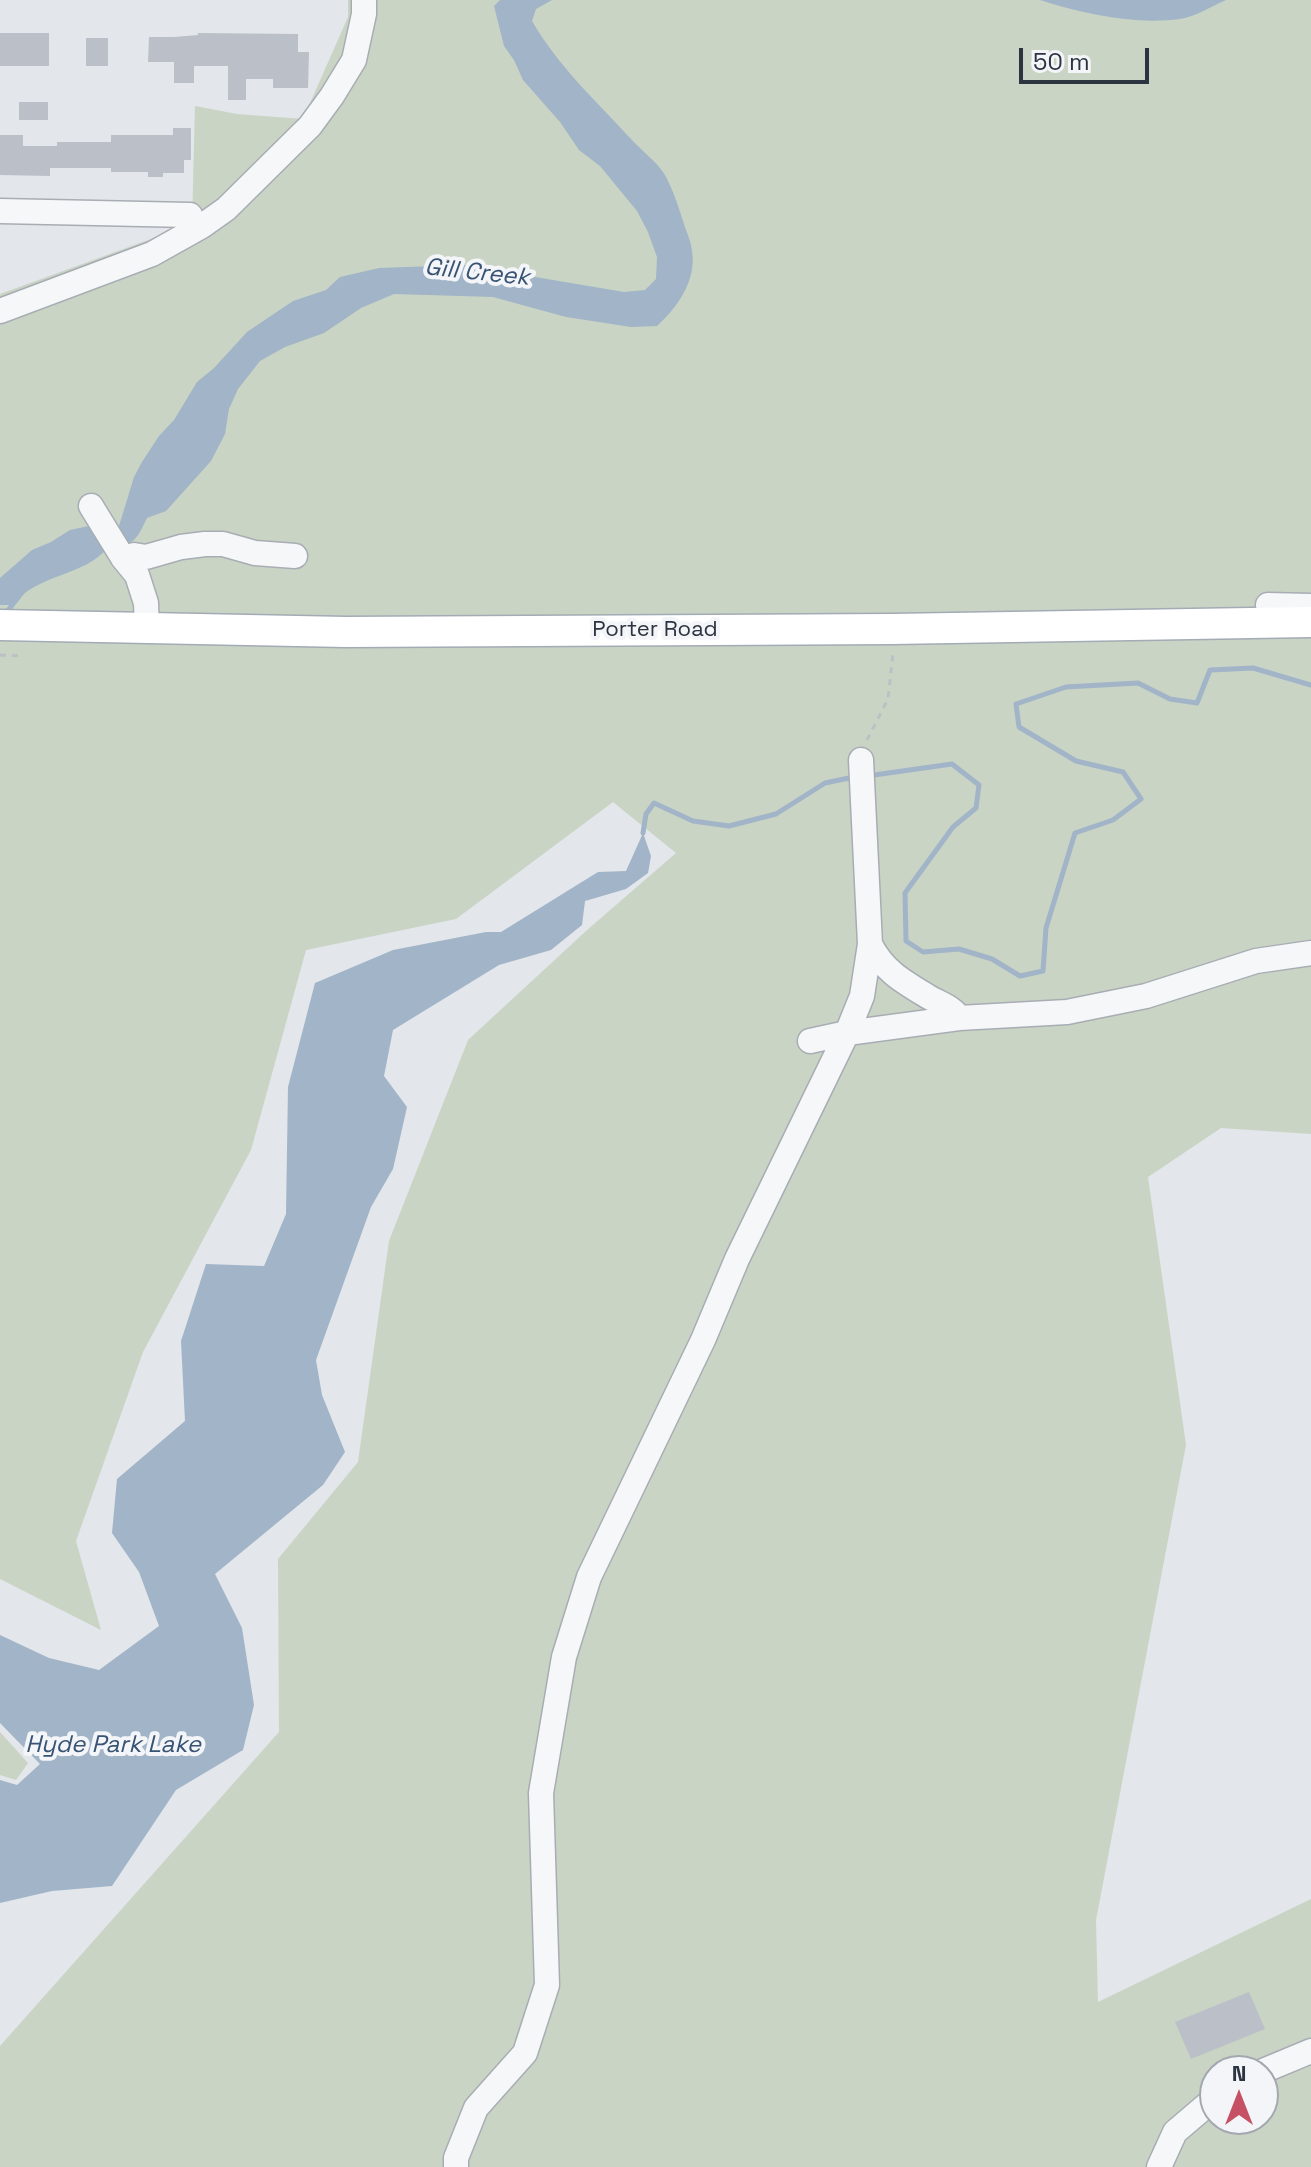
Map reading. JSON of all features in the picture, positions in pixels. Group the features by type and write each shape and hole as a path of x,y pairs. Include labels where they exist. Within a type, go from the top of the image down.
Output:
{"main road":[{"name":"Porter Road","path":"10,625 346,632 892,629 1311,622"}],"street":[{"path":"0,311 152,254 226,209 310,126 332,96 354,60 364,0"},
{"path":"0,211 190,215"},
{"path":"91,506 137,575 146,603 147,628"},
{"path":"123,558 134,555 146,557 205,544 223,544 268,555 295,556"},
{"path":"1268,605 1311,606"},
{"path":"456,2167 456,2158 476,2108 525,2053 547,1985 541,1793 564,1657 589,1577 862,996 870,944 861,772"},
{"path":"870,944 880,963 928,997 956,1012 959,1018"},
{"path":"810,1041 959,1018 1067,1012 1146,996 1256,961 1311,953"},
{"path":"1279,2064 1311,2051"},
{"path":"1159,2167 1175,2132 1199,2112"}],"path":[{"path":"861,772 866,741 888,699 892,629"},
{"path":"0,655 21,656"}],"green space":[{"path":"348,0 1311,0 1311,1134 1221,1128 1148,1177 1186,1445 1096,1920 1098,2002 1311,1899 1311,2167 0,2167 0,2046 279,1732 278,1559 358,1462 389,1241 468,1040 676,853 613,802 456,919 306,950 251,1150 143,1352 76,1541 101,1630 0,1579 0,294 192,224 195,106 237,114 303,119 348,17"},
{"path":"0,1732 28,1763 16,1780 0,1775"}],"water":[{"path":"500,0 552,0 536,9 532,21 542,37 578,83 665,175 690,240 693,262 684,293 672,311 657,326 631,327 566,317 493,297 394,294 361,308 324,333 285,347 260,361 238,389 229,409 225,434 211,461 166,511 147,518 133,540 108,547 87,564 35,587 13,605 0,605 0,578 32,550 70,530 89,526 101,530 119,526 134,477 142,462 174,420 197,382 247,332 293,301 326,290 340,277 379,268 464,265 624,292 645,290 656,279 657,257 637,211 600,166 579,150 560,122 523,80 504,46 494,6"},
{"path":"1040,0 1226,0 1186,18 1145,21 1092,14"},
{"name":"Hyde Park Lake","path":"643,833 651,856 648,873 626,889 585,901 582,925 551,950 499,965 393,1030 384,1076 407,1107 393,1169 371,1207 316,1360 322,1395 345,1452 323,1485 215,1574 242,1628 254,1705 243,1750 176,1790 112,1886 52,1891 0,1903 0,1780 17,1785 40,1764 0,1723 0,1635 49,1658 99,1670 159,1626 139,1572 112,1533 117,1479 185,1421 181,1341 206,1264 264,1266 286,1214 288,1087 315,983 393,950 486,932 501,932 598,872 626,871"}],"building":[{"path":"0,33 49,33 49,66 0,66"},
{"path":"198,33 298,34 298,52 309,52 308,88 273,88 273,79 246,79 246,100 228,100 228,66 194,66 194,83 174,83 174,62 148,62 149,37"},
{"path":"86,38 108,38 108,66 86,66"},
{"path":"19,102 48,102 48,120 19,120"},
{"path":"173,128 191,128 191,160 184,160 184,173 148,177 148,172 111,172 111,168 50,168 50,176 0,175 0,135 23,135 23,146 57,146 57,142 111,142 111,135 173,135"},
{"path":"1249,1992 1265,2029 1191,2059 1175,2022"}],"waterway":[{"name":"Gill Creek","path":"6,613 27,586"},
{"path":"867,776 952,764 979,785 976,808 953,827 905,893 906,941 923,952 959,949 992,959 1020,976 1043,971 1046,928 1075,833 1113,820 1141,799 1123,772 1076,761 1019,727 1016,704 1066,687 1138,683 1170,699 1197,703 1210,670 1253,668 1311,685"},
{"path":"643,833 646,814 654,803 693,821 729,826 776,814 825,783 854,777"}]}
